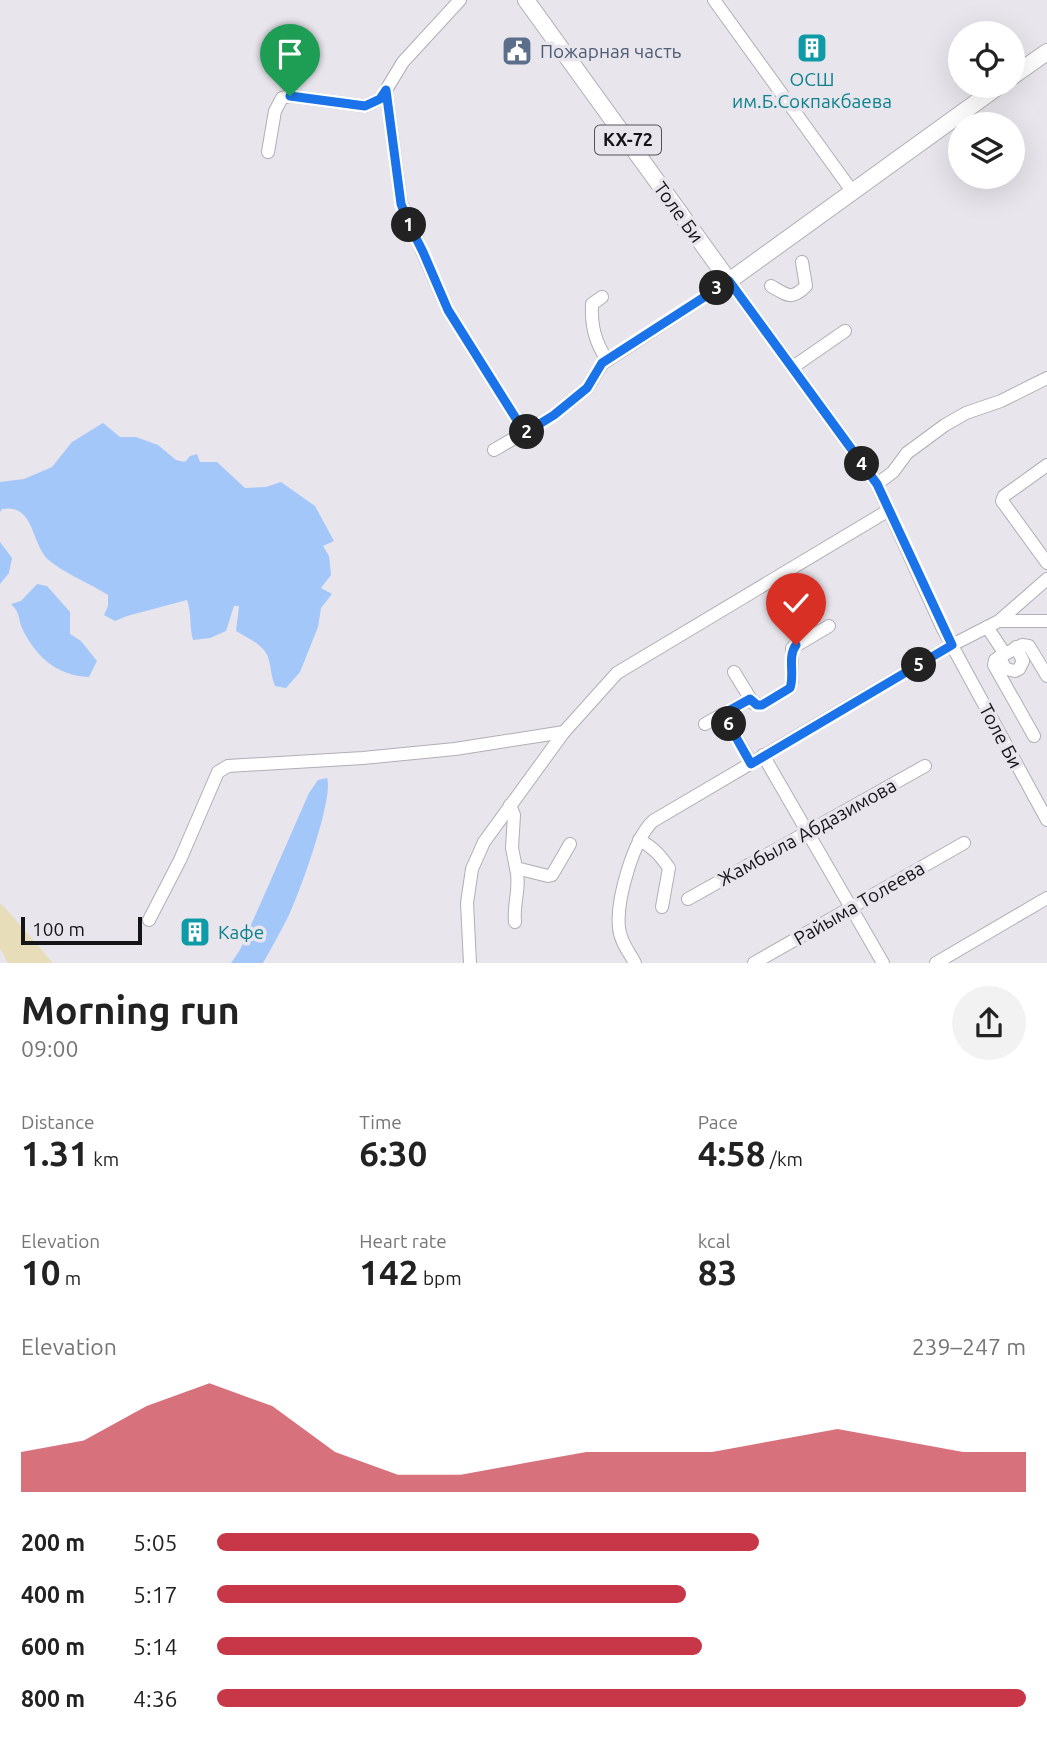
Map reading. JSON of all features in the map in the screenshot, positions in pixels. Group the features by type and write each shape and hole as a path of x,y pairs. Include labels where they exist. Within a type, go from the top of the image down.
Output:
{"main road":[{"name":"Толе Би","path":"526,0 729,281"},
{"path":"1025,68 1047,52"},
{"path":"729,281 982,98"}],"street":[{"path":"268,152 275,111 282,98 290,96 365,106 380,99 403,62 460,0"},
{"path":"714,0 852,191"},
{"path":"386,90 401,204 448,310 525,433"},
{"path":"771,286 787,295 795,295 806,286 802,262"},
{"path":"494,450 554,415 587,388 600,366 607,360 729,281"},
{"name":"Толе Би","path":"729,281 877,484 954,649 1042,801 1047,820"},
{"path":"602,297 592,304 593,328 597,345 607,360"},
{"path":"793,367 845,331"},
{"path":"877,484 893,472 907,453 945,425 966,413 1001,401 1047,378"},
{"path":"1047,465 1004,496 1002,501 1047,562"},
{"path":"470,963 467,903 472,869 484,842 564,732 617,673 890,510"},
{"path":"635,963 619,932 618,918 634,850 643,831 653,821 763,755 954,649 999,621 1047,579"},
{"path":"999,621 1047,621"},
{"path":"734,672 750,699 757,705 762,705 790,688 792,648 829,626"},
{"path":"987,627 1007,653"},
{"path":"1034,736 994,665 995,660 1029,646 1047,676"},
{"path":"705,724 750,699"},
{"path":"723,714 751,764"},
{"path":"149,920 180,860 218,772 229,766 455,749 564,732"},
{"path":"763,755 883,963"},
{"name":"Жамбыла Абдазимова","path":"688,899 925,766"},
{"path":"510,805 514,815 512,848 519,880 515,922"},
{"path":"639,840 650,845 669,867 662,907"},
{"name":"Райыма Толеева","path":"754,963 964,843"},
{"path":"516,868 552,875 570,844"},
{"path":"936,963 1047,898"}],"sand":[{"path":"0,903 53,963 8,963 0,948"}],"water":[{"path":"103,423 120,437 136,437 158,445 176,460 185,462 190,456 197,454 200,462 217,462 245,488 266,487 281,482 315,506 334,541 323,546 329,556 331,575 321,588 332,594 321,608 318,627 300,672 286,688 275,686 268,657 262,648 236,631 239,606 234,606 226,631 210,638 193,640 187,600 115,621 104,615 108,606 108,595 49,560 25,516 12,509 2,509 0,512 0,482 24,479 52,467 72,442"},
{"path":"0,542 12,558 9,573 0,584"},
{"path":"37,584 47,586 70,612 70,634 81,641 97,661 89,677 67,673 48,663 27,638 11,604 21,601"},
{"path":"327,778 326,805 315,845 286,921 263,963 231,963 240,950 309,793 318,780"}],"place":[{"name":"ОСШ им.Б.Сокпакбаева","path":"812,48"},
{"name":"Пожарная часть","path":"517,51"},
{"name":"Кафе","path":"195,932"}],"route":[{"path":"290,96 365,106 380,99 386,90 401,204 448,310 525,433 554,415 587,388 602,363 729,281 877,484 952,645 751,764 723,714 750,699 753,703 762,705 790,688 793,676 791,654 796,645"}]}
